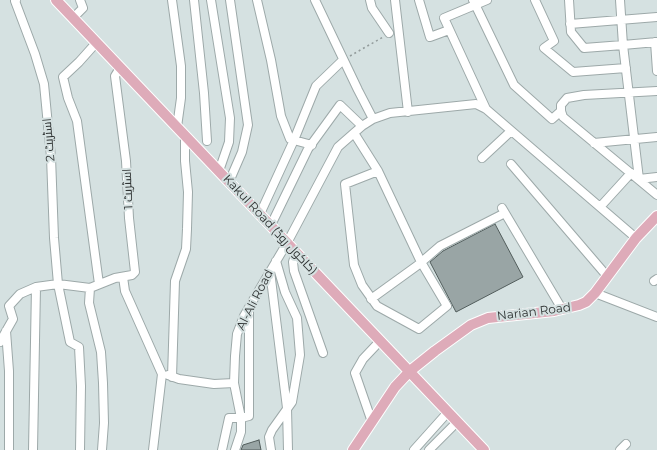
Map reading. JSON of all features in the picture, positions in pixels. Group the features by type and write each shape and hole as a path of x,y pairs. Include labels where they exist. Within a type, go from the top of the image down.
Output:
{"main road":[{"name":"Kakul Road (کاکول روڈ)","path":"56,0 484,450"},
{"name":"Narian Road","path":"353,450 395,387 410,371 440,347 471,325 492,317 532,314 562,309 586,302 595,293 636,238 657,216"}],"street":[{"name":"اسٹریٹ 2","path":"16,0 15,2 36,54 44,84 51,157 54,238 58,284 70,342 79,347 81,386 80,450"},
{"path":"73,18 83,8 80,0"},
{"path":"172,0 181,66 182,98 177,127"},
{"path":"194,0 204,93 207,140"},
{"path":"211,0 230,118 229,142 219,171"},
{"path":"229,182 242,152 248,125 230,0"},
{"path":"258,0 281,116 290,139 312,145"},
{"path":"315,0 373,119"},
{"path":"370,0 372,8 389,33"},
{"path":"395,0 408,112"},
{"path":"419,0 430,37 449,30"},
{"path":"487,0 474,2 444,18 486,109 636,238"},
{"path":"535,0 554,41 544,48 573,72 626,68"},
{"path":"569,0 571,32 584,48 656,42 657,71"},
{"path":"620,0 623,45 639,179"},
{"path":"474,2 514,85 552,119 561,111"},
{"path":"570,24 657,17"},
{"path":"96,43 63,77 68,98 77,121 99,284"},
{"path":"260,214 294,140 316,86 343,60"},
{"name":"اسٹریٹ 1","path":"90,288 132,275 135,272 129,218 126,161 115,76 120,68"},
{"path":"657,91 584,95 567,98 561,105 563,117 657,195"},
{"name":"Al-Ali Road","path":"235,450 241,432 241,418 234,383 237,334 249,307 287,243 338,147 362,126 373,119 390,114 476,104 486,109"},
{"path":"271,225 312,145 340,105 362,126"},
{"path":"482,158 511,131"},
{"path":"354,133 378,171 421,262 447,306 419,329 377,306 362,285 354,265 345,184 378,171"},
{"path":"172,377 175,281 186,249 188,192 185,161 185,135"},
{"path":"594,142 657,137"},
{"path":"511,164 608,276"},
{"path":"600,207 631,173"},
{"path":"639,179 657,177"},
{"path":"371,299 440,246 503,210 562,309"},
{"path":"296,252 293,262 294,271 322,353"},
{"path":"270,450 269,437 272,430 292,402 300,355 297,318 285,292 276,261"},
{"path":"270,271 287,411 288,450"},
{"path":"123,277 125,291 162,374 153,450"},
{"path":"0,342 13,318 9,306 20,294 36,287 58,284 90,288 89,303 101,352 104,423 102,450"},
{"path":"33,450 36,287"},
{"path":"595,293 657,317"},
{"path":"222,450 228,418 241,418 249,416 249,307"},
{"path":"6,330 9,371 9,450"},
{"path":"372,422 355,373 363,359 380,340"},
{"path":"162,374 214,384 234,383"},
{"path":"414,450 448,412"},
{"path":"429,450 457,422"},
{"path":"620,450 626,444"}],"path":[{"path":"343,60 389,33"}],"building":[{"path":"495,224 523,277 456,312 430,262 443,251"},
{"path":"259,440 261,450 241,450 243,445"}]}
